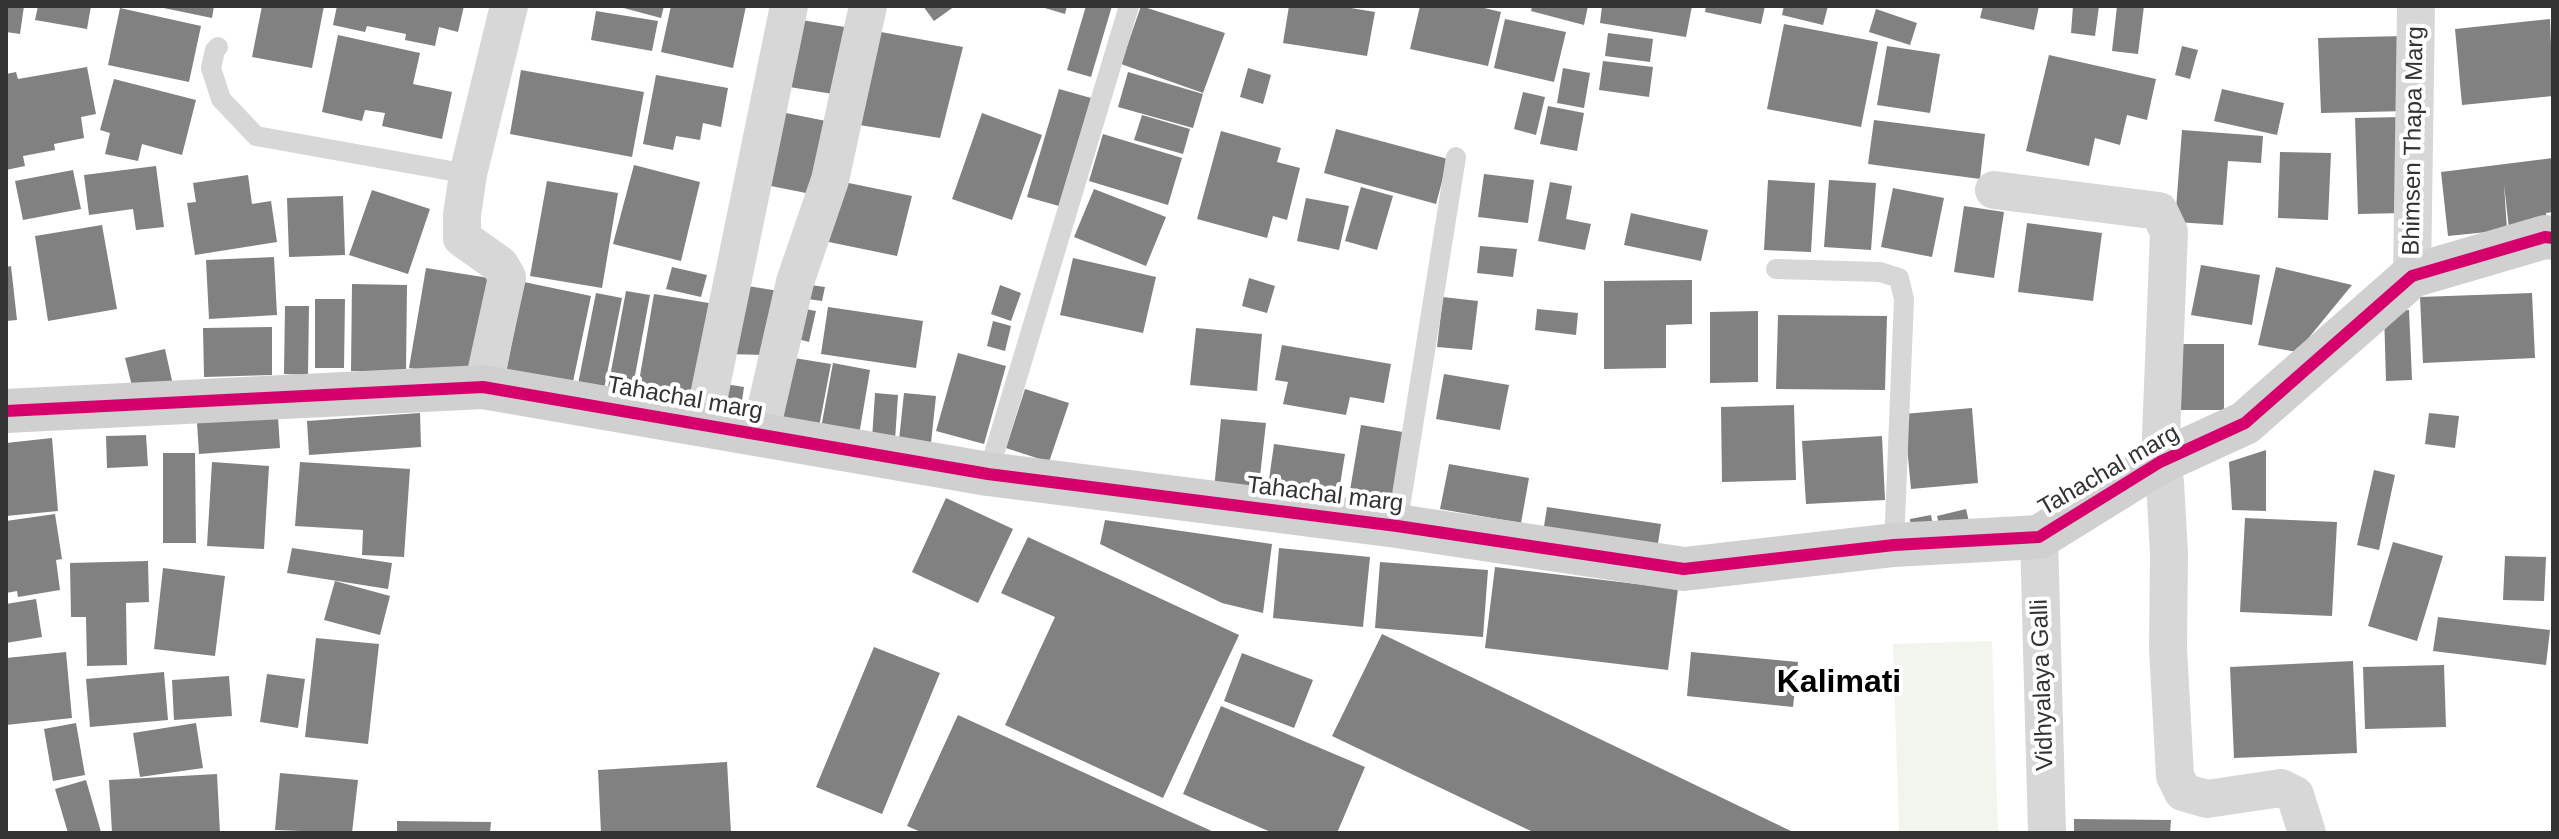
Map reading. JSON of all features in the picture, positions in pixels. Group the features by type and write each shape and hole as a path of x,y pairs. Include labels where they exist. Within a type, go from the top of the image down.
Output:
{"street":[{"path":"483,387 507,277 500,265 462,238 462,215 468,174 509,6"},
{"path":"703,425 789,6"},
{"path":"760,435 795,282 830,180 868,6"},
{"name":"Bhimsen Thapa Marg","path":"2412,276 2416,6"},
{"path":"1994,190 2159,211 2169,232 2160,462 2165,482 2169,553 2168,648 2175,776 2183,792 2207,799 2281,788 2295,795 2307,833"},
{"name":"Tahachal marg","path":"6,411 483,387 988,474 1397,526 1684,569 1894,545 2039,537 2160,462 2245,423 2412,276 2545,237 2553,238"},
{"name":"Vidhyalaya Galli","path":"2039,537 2047,833"}],"lane":[{"path":"988,474 1129,6"},
{"path":"218,47 211,68 221,99 256,136 468,174"},
{"path":"1397,526 1456,157"},
{"path":"1776,269 1880,272 1899,278 1904,299 1894,545"}],"shaded area":[{"path":"1992,641 1998,832 1899,833 1893,644"}],"building":[{"path":"6,6 24,6 20,34 6,32"},
{"path":"38,6 91,6 87,29 35,20"},
{"path":"154,6 214,6 212,18"},
{"path":"262,6 324,6 312,68 252,57"},
{"path":"337,6 464,6 458,32 439,27 435,46 405,40 406,34 367,26 365,32 333,25"},
{"path":"616,6 664,6 661,18"},
{"path":"671,6 746,6 733,68 661,52"},
{"path":"923,6 955,6 934,21"},
{"path":"1038,6 1067,6 1065,14"},
{"path":"1086,6 1112,6 1091,77 1067,70"},
{"path":"1141,6 1225,33 1203,93 1121,64"},
{"path":"1289,6 1339,6 1375,12 1367,56 1283,43"},
{"path":"1420,6 1476,6 1501,12 1488,66 1410,49"},
{"path":"1532,6 1588,6 1584,25 1531,11"},
{"path":"1602,6 1692,6 1686,37 1600,23"},
{"path":"1706,6 1765,6 1761,24 1705,12"},
{"path":"1784,6 1828,6 1823,25 1782,15"},
{"path":"1983,6 2039,6 2034,30 1980,18"},
{"path":"2073,6 2099,6 2095,36 2071,33"},
{"path":"2117,6 2144,6 2138,54 2112,51"},
{"path":"120,8 201,26 189,82 108,65"},
{"path":"1876,9 1917,23 1910,45 1869,32"},
{"path":"596,11 658,21 652,51 591,40"},
{"path":"795,19 845,27 833,94 783,86"},
{"path":"1505,19 1566,32 1554,82 1494,68"},
{"path":"2550,19 2553,96 2462,105 2455,29"},
{"path":"1784,24 1878,42 1861,127 1767,109"},
{"path":"870,30 963,47 940,138 853,124"},
{"path":"1608,33 1653,39 1650,62 1605,56"},
{"path":"338,35 420,53 413,84 452,92 442,139 382,126 385,113 365,110 362,121 322,112"},
{"path":"2404,36 2407,111 2321,113 2318,38"},
{"path":"1887,46 1940,54 1930,113 1877,105"},
{"path":"2182,46 2198,50 2190,79 2175,75"},
{"path":"2049,55 2156,79 2147,120 2127,115 2120,145 2095,138 2089,166 2026,151"},
{"path":"1603,61 1653,67 1649,97 1599,90"},
{"path":"87,67 96,114 81,117 84,138 54,144 55,150 23,156 25,166 6,170 6,74 16,72 18,79"},
{"path":"1248,68 1271,75 1263,104 1240,97"},
{"path":"1563,68 1590,73 1584,108 1557,103"},
{"path":"521,70 644,92 632,157 510,134"},
{"path":"1128,72 1203,94 1193,128 1118,107"},
{"path":"656,75 728,88 721,127 703,123 700,140 676,136 673,150 643,144"},
{"path":"114,79 196,100 182,155 142,144 138,161 105,154 110,133 100,130"},
{"path":"1059,89 1091,98 1059,206 1027,197"},
{"path":"2222,89 2284,103 2277,135 2214,121"},
{"path":"1523,92 1545,97 1536,135 1514,129"},
{"path":"1548,106 1584,113 1577,151 1540,144"},
{"path":"776,111 831,122 816,195 761,184"},
{"path":"982,113 1042,135 1012,220 952,199"},
{"path":"1142,115 1190,129 1183,154 1134,140"},
{"path":"2401,117 2404,213 2358,214 2355,118"},
{"path":"1874,120 1985,134 1980,179 1868,164"},
{"path":"1336,129 1448,159 1436,204 1324,173"},
{"path":"2182,130 2263,136 2261,163 2228,161 2223,225 2175,222"},
{"path":"1221,131 1281,148 1277,162 1300,168 1287,220 1273,216 1267,238 1197,219"},
{"path":"1103,134 1182,158 1168,205 1089,181"},
{"path":"2280,152 2331,153 2328,220 2278,218"},
{"path":"2553,158 2553,212 2546,213 2549,233 2510,238 2504,184 2507,230 2448,236 2441,172"},
{"path":"634,165 700,182 681,261 613,244"},
{"path":"156,166 164,227 136,230 133,209 89,215 84,175"},
{"path":"73,170 81,209 23,220 15,181"},
{"path":"1484,174 1534,180 1528,223 1478,217"},
{"path":"248,175 252,204 271,201 277,242 195,255 187,203 196,202 193,183"},
{"path":"1768,180 1815,183 1811,252 1764,250"},
{"path":"1829,180 1876,183 1871,250 1824,247"},
{"path":"547,181 618,193 602,288 530,276"},
{"path":"839,181 912,196 897,256 824,241"},
{"path":"1550,182 1572,186 1566,219 1591,224 1585,250 1538,241"},
{"path":"1361,187 1393,196 1377,250 1345,241"},
{"path":"1893,188 1944,198 1932,257 1881,247"},
{"path":"1094,189 1166,217 1146,266 1074,237"},
{"path":"372,190 430,209 408,274 349,255"},
{"path":"343,196 345,255 289,257 287,198"},
{"path":"1306,198 1349,206 1339,250 1297,241"},
{"path":"1964,206 2004,212 1994,278 1954,272"},
{"path":"1631,213 1708,230 1701,261 1624,245"},
{"path":"2027,223 2102,233 2093,301 2018,292"},
{"path":"102,225 117,309 48,321 35,236"},
{"path":"1480,246 1517,249 1513,277 1477,273"},
{"path":"274,257 277,315 209,319 206,260"},
{"path":"1073,258 1156,277 1143,333 1060,315"},
{"path":"2201,265 2260,275 2252,325 2191,315"},
{"path":"11,266 17,320 6,321 6,267"},
{"path":"672,267 707,275 701,297 666,289"},
{"path":"2276,267 2352,285 2297,352 2258,345"},
{"path":"426,268 489,278 472,378 409,368"},
{"path":"1249,278 1275,286 1267,313 1242,306"},
{"path":"1692,280 1692,324 1666,325 1666,368 1604,369 1604,281"},
{"path":"524,282 591,296 571,391 505,378"},
{"path":"797,283 825,287 822,301 794,297"},
{"path":"352,284 407,285 406,371 351,371"},
{"path":"735,284 779,291 767,355 724,354"},
{"path":"1000,285 1021,293 1011,321 991,314"},
{"path":"626,291 650,295 631,397 607,393"},
{"path":"596,293 622,298 604,389 578,384"},
{"path":"2532,293 2535,358 2423,363 2420,297"},
{"path":"654,294 709,303 690,408 636,399"},
{"path":"1443,297 1478,301 1472,350 1437,347"},
{"path":"315,299 345,299 344,368 315,368"},
{"path":"285,306 309,306 308,375 284,374"},
{"path":"794,307 816,311 809,342 786,336"},
{"path":"828,307 923,321 916,368 821,354"},
{"path":"1537,309 1578,313 1576,335 1535,330"},
{"path":"2409,310 2412,380 2386,381 2384,311"},
{"path":"1758,311 1758,382 1710,383 1710,312"},
{"path":"1778,315 1887,316 1885,390 1776,389"},
{"path":"993,321 1011,326 1005,351 987,346"},
{"path":"272,327 272,375 204,377 203,328"},
{"path":"1196,328 1262,334 1257,391 1190,385"},
{"path":"2177,344 2224,344 2224,410 2177,410"},
{"path":"1282,345 1391,364 1384,403 1350,397 1346,415 1283,404 1288,382 1275,380"},
{"path":"165,349 173,385 134,394 125,358"},
{"path":"958,353 1006,366 984,444 936,431"},
{"path":"782,356 831,364 819,427 771,418"},
{"path":"833,363 870,370 859,435 821,428"},
{"path":"1444,374 1509,385 1500,430 1436,419"},
{"path":"713,382 744,387 740,415 709,411"},
{"path":"1025,389 1069,403 1049,462 1006,448"},
{"path":"875,393 898,395 895,440 872,439"},
{"path":"904,393 936,396 931,443 899,440"},
{"path":"1794,405 1796,480 1722,482 1721,407"},
{"path":"1972,408 1978,483 1911,489 1904,414"},
{"path":"420,413 421,447 309,455 307,421"},
{"path":"2429,413 2459,416 2455,448 2425,444"},
{"path":"278,417 280,448 199,454 197,422"},
{"path":"1221,419 1266,423 1258,494 1214,489"},
{"path":"1361,425 1409,433 1395,516 1347,508"},
{"path":"146,435 148,466 107,468 106,436"},
{"path":"1882,436 1885,500 1806,504 1802,441"},
{"path":"52,438 58,511 6,516 6,443"},
{"path":"1274,444 1345,454 1337,504 1267,494"},
{"path":"2266,450 2266,511 2232,510 2229,462"},
{"path":"163,453 195,453 196,543 163,543"},
{"path":"212,462 269,466 264,549 207,546"},
{"path":"300,462 410,469 404,557 362,555 363,530 295,526"},
{"path":"1449,464 1529,478 1521,523 1440,509"},
{"path":"2374,470 2395,475 2379,550 2357,545"},
{"path":"946,498 1013,529 978,603 912,572"},
{"path":"1547,507 1661,524 1656,556 1542,539"},
{"path":"1966,509 1970,526 1941,533 1937,516"},
{"path":"55,514 62,559 56,560 60,590 18,597 17,591 6,593 6,521"},
{"path":"1931,515 1935,536 1912,539 1910,519"},
{"path":"2245,518 2337,522 2332,616 2240,612"},
{"path":"1105,520 1272,544 1263,613 1222,603 1100,544"},
{"path":"1028,537 1239,635 1163,798 1005,725 1055,617 1001,593"},
{"path":"2393,542 2443,556 2417,641 2368,626"},
{"path":"292,548 392,563 388,589 287,573"},
{"path":"1279,548 1370,557 1363,627 1273,618"},
{"path":"2505,556 2546,557 2544,601 2503,600"},
{"path":"148,561 149,602 126,603 127,665 87,666 86,617 71,617 70,563"},
{"path":"1380,562 1488,570 1483,637 1375,628"},
{"path":"1495,567 1678,589 1668,670 1485,648"},
{"path":"163,568 225,576 215,656 154,649"},
{"path":"335,581 390,596 380,635 324,620"},
{"path":"36,599 42,637 6,643 6,604"},
{"path":"2438,617 2550,630 2546,665 2433,651"},
{"path":"1382,634 1795,833 1535,833 1332,736"},
{"path":"316,638 379,644 368,744 305,737"},
{"path":"874,647 940,673 882,814 816,787"},
{"path":"66,652 72,718 6,725 6,658"},
{"path":"1691,652 1798,662 1793,707 1687,696"},
{"path":"1242,653 1313,680 1294,728 1224,701"},
{"path":"2353,661 2357,753 2234,758 2230,667"},
{"path":"2444,665 2446,727 2365,729 2363,667"},
{"path":"164,672 168,720 90,727 86,679"},
{"path":"267,674 305,679 298,728 260,722"},
{"path":"229,676 232,716 174,720 172,680"},
{"path":"1221,706 1365,767 1337,833 1273,833 1183,794"},
{"path":"958,715 1216,833 923,833 907,826"},
{"path":"76,723 85,775 53,781 44,729"},
{"path":"196,723 203,768 140,777 133,733"},
{"path":"727,762 731,833 601,833 598,770"},
{"path":"280,773 358,780 352,833 275,830"},
{"path":"217,774 220,833 112,833 109,780"},
{"path":"86,780 101,832 68,833 55,789"},
{"path":"2074,819 2171,820 2170,833 2074,833"},
{"path":"397,821 491,822 490,833 397,833"}],"cycle path":[{"path":"6,411 483,387 988,474 1397,526 1684,569 1894,545 2039,537 2160,462 2245,423 2412,276 2545,237 2553,238"}],"district":[{"name":"Kalimati","path":"1839,683"}]}
